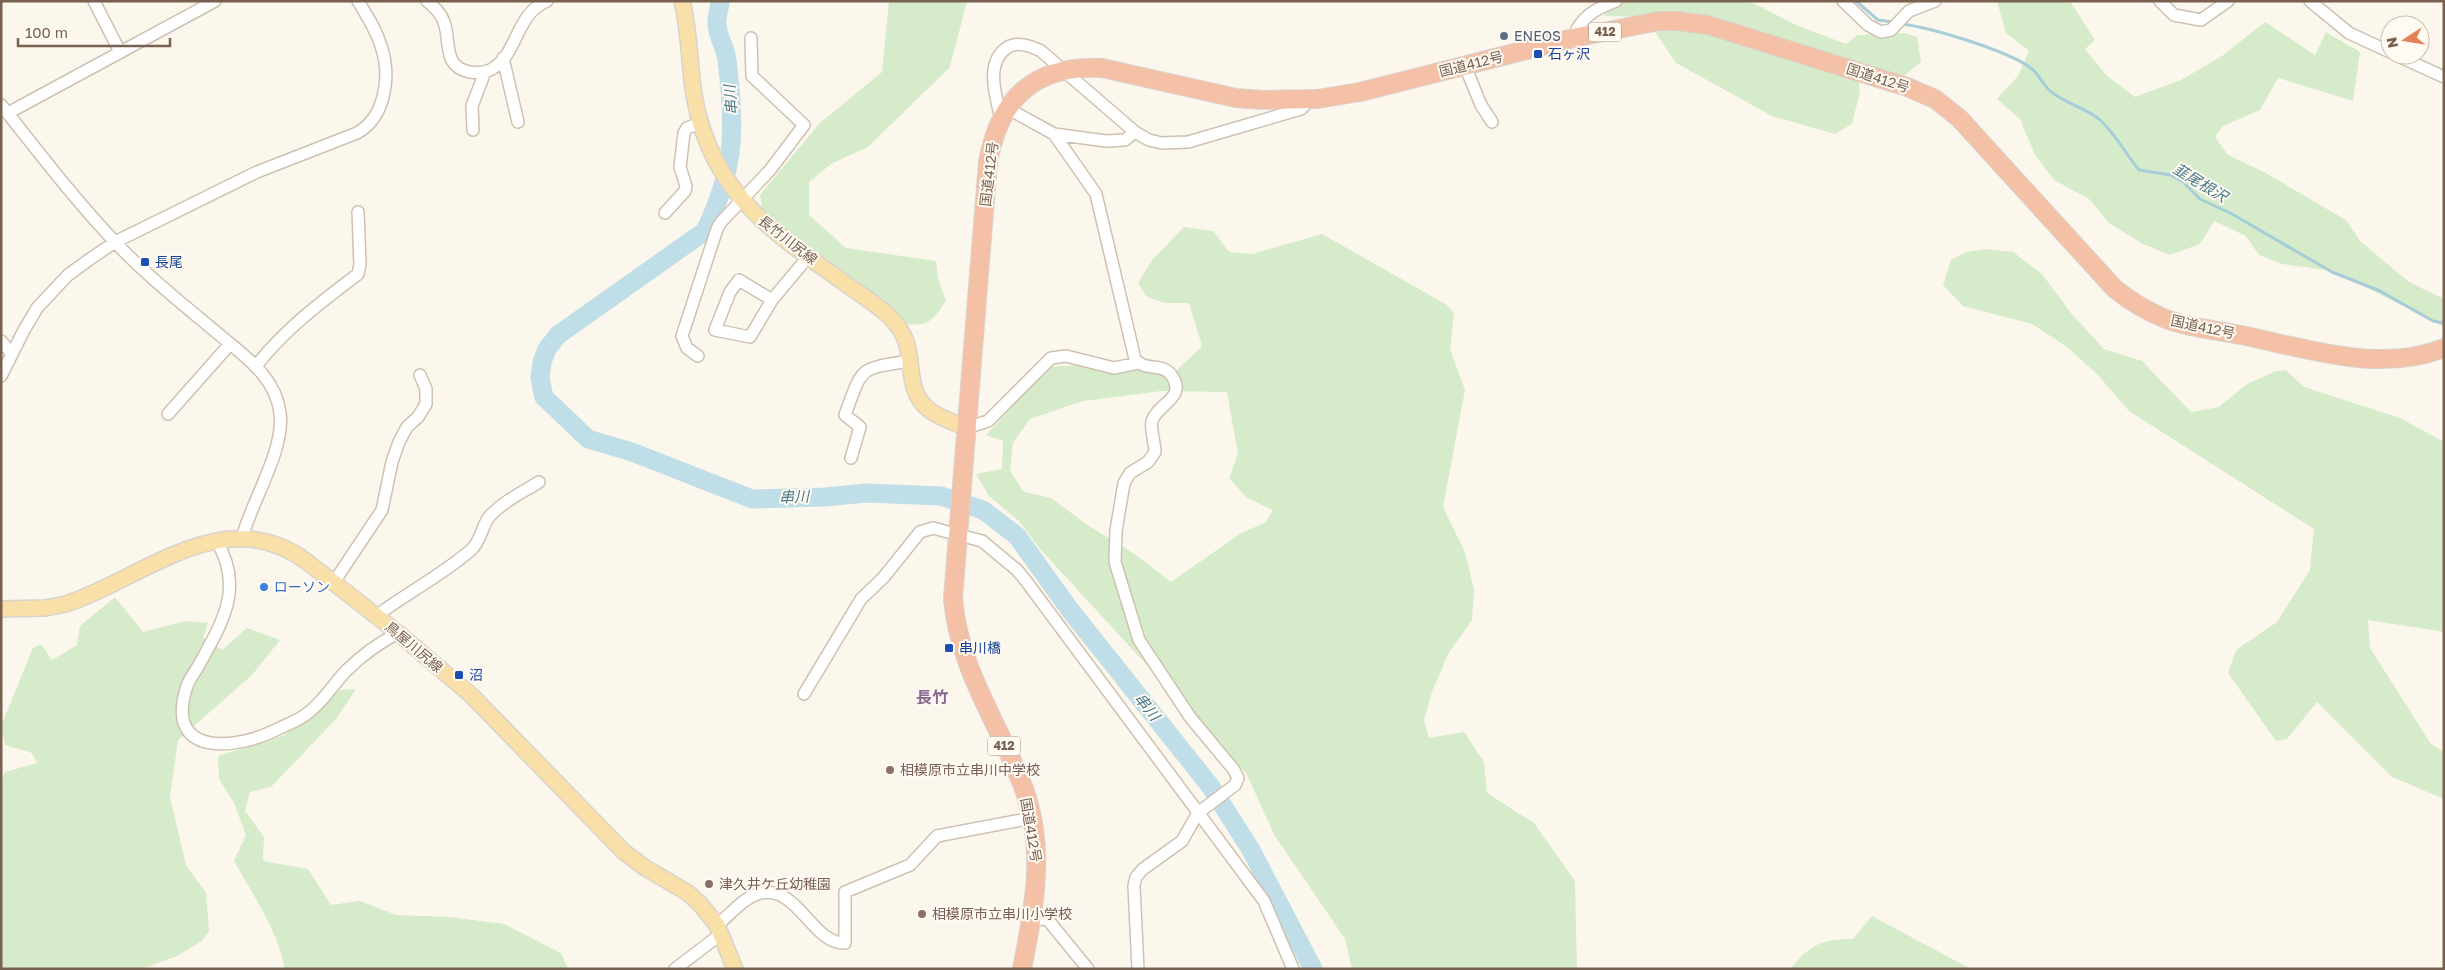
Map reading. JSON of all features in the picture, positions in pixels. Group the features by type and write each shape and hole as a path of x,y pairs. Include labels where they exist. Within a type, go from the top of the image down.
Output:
{"highway":[{"name":"国道412号","path":"1022,969 1032,918 1038,865 1032,818 1024,790 974,679 960,642 954,598 988,162 992,138 1004,113 1019,93 1037,80 1062,70 1079,67 1102,68 1236,98 1262,100 1311,99 1360,92 1578,37 1659,21 1708,25 1907,87 1935,99 1959,118 2114,288 2138,307 2169,320 2337,354 2370,359 2404,358 2441,353"}],"main road":[{"name":"長竹川尻線","path":"682,1 694,93 702,128 719,168 740,199 769,228 889,316 905,339 913,384 923,404 934,413 966,428"},
{"name":"鳥屋川尻線","path":"1,609 45,608 70,603 188,548 216,540 242,538 285,548 334,582 471,695 624,852 644,867 688,893 703,907 719,930 730,965"}],"street":[{"path":"94,1 120,52"},
{"path":"215,1 120,52 5,109 115,242 154,280 256,366 267,379 276,395 281,428 277,446 247,518 242,538"},
{"path":"1,376 30,319 49,295 76,269 115,242 257,172 357,133 369,124 382,102 384,60 376,32 358,1"},
{"path":"427,1 443,19 448,51 454,64 468,71 485,72 492,70 504,58 525,20 539,4 547,1"},
{"path":"1578,37 1577,29 1584,18 1593,10 1616,1"},
{"path":"1843,1 1881,32 1891,30 1909,11 1935,1"},
{"path":"2160,1 2174,15 2201,20 2228,1"},
{"path":"2310,1 2348,33 2380,47"},
{"path":"698,356 687,348 682,336 717,229 740,199 770,170 804,125 752,76 751,38"},
{"path":"1135,132 1125,140 1106,140 1054,134 1004,113 994,87 994,64 1000,52 1010,46 1031,46 1041,51 1135,132 1149,140 1162,143 1188,142 1301,109 1311,99"},
{"path":"504,58 518,122"},
{"path":"2418,65 2444,77"},
{"path":"1465,66 1481,105 1492,122"},
{"path":"473,130 472,106 485,72"},
{"path":"665,213 685,191 686,186 680,167 684,133 687,128 702,128"},
{"path":"1054,134 1096,194 1105,226 1131,346 1138,363"},
{"path":"256,366 276,340 315,306 358,274 360,264 358,212"},
{"path":"772,300 739,280 730,292 715,330 750,337 772,300 808,257"},
{"path":"1,341 12,354"},
{"path":"168,414 230,344"},
{"path":"966,428 988,421 1051,358 1066,356 1114,368 1138,363 1164,369 1171,374 1176,387 1172,399 1152,421 1155,452 1148,462 1130,473 1124,482 1116,531 1115,562 1139,640 1190,717 1234,770 1238,778 1235,785 1200,812 1182,841 1143,869 1136,877 1134,886 1138,969"},
{"path":"851,458 860,427 845,415 859,378 863,373 876,366 910,360"},
{"path":"334,582 382,510 392,462 399,442 407,428 418,417 426,404 426,389 420,375"},
{"path":"376,616 403,596 444,571 472,549 478,543 484,526 494,512 539,482"},
{"path":"804,694 861,599 883,578 920,532 933,528 960,530 982,541 1017,570 1200,812 1264,901 1293,969"},
{"path":"216,540 228,562 231,576 227,608 220,627 186,688 182,708 185,726 196,739 211,745 238,743 268,734 303,716 368,652 398,633"},
{"path":"675,969 719,930 747,899 759,894 774,894 790,901 826,936 840,943 845,943 845,892 910,865 937,836 1032,818"},
{"path":"1032,918 1048,920 1088,969"}],"green space":[{"path":"889,1 967,1 950,67 868,147 831,164 809,182 809,215 846,248 936,261 938,279 946,300 932,319 915,325 897,323 764,217 760,195 820,123 882,72"},
{"path":"1601,1 1749,1 1796,25 1846,44 1857,35 1905,33 1917,37 1921,62 1901,78 1857,61 1860,92 1852,124 1835,134 1772,116 1676,63 1645,17 1605,16 1596,4"},
{"path":"1997,1 2070,1 2095,40 2085,49 2107,76 2135,97 2181,80 2222,56 2265,22 2315,55 2326,32 2360,52 2353,101 2278,78 2260,110 2223,126 2215,137 2228,155 2264,172 2346,220 2360,241 2409,282 2444,299 2444,327 2334,271 2282,264 2259,255 2246,236 2214,221 2200,244 2170,255 2143,244 2109,223 2089,199 2054,180 2035,155 2020,119 1997,99 2018,76 2029,51 2006,33"},
{"path":"1184,227 1213,231 1229,252 1252,254 1322,234 1447,305 1454,313 1450,349 1465,390 1443,507 1465,552 1474,590 1472,620 1448,654 1432,692 1424,720 1429,738 1464,732 1484,762 1487,793 1534,823 1575,881 1577,969 1352,969 1345,939 1275,836 1246,773 1040,549 1019,521 989,496 976,474 1002,469 1003,441 986,435 1049,367 1121,362 1142,369 1177,370 1202,346 1189,303 1165,303 1147,297 1138,283 1153,259","holes":["1162,391 1227,392 1238,454 1229,478 1247,498 1273,510 1265,523 1241,533 1171,582 1136,555 1089,526 1051,498 1024,492 1010,471 1013,443 1030,419 1083,401"]},
{"path":"1986,249 2013,252 2042,274 2071,313 2104,349 2142,361 2191,412 2219,407 2247,384 2276,371 2286,370 2304,387 2400,418 2444,442 2444,632 2368,620 2370,648 2431,744 2444,752 2444,799 2392,777 2317,702 2287,739 2276,741 2228,673 2236,650 2277,622 2310,570 2314,529 2129,411 2097,374 2067,347 2032,324 1963,306 1943,285 1951,260 1966,252"},
{"path":"115,597 143,632 185,621 208,623 203,638 222,650 247,628 280,640 252,675 178,740 170,797 186,865 206,893 209,931 202,941 177,956 141,969 1,969 1,783 5,772 37,763 32,753 5,745 1,726 33,648 41,644 52,660 77,645 80,626"},
{"path":"356,689 336,719 271,787 250,792 245,811 264,837 263,861 308,869 331,905 360,901 396,915 450,917 504,924 561,953 568,969 284,969 278,944 272,930 234,861 246,835 234,803 219,779 218,756 283,736 341,690"},
{"path":"1872,916 1971,969 1790,969 1804,954 1817,945 1833,940 1853,939"}],"waterway":[{"name":"串川","path":"720,1 717,24 727,60 732,128 731,147 723,187 705,231 558,335 547,349 542,362 540,378 544,397 588,439 632,452 752,499 825,497 866,493 941,496 983,510 1017,536 1070,610 1211,787 1251,850 1313,969"},
{"name":"韮尾根沢","path":"1856,1 1878,20 1893,22"},
{"name":"韮尾根沢","path":"1902,24 1970,41 2021,62 2032,69 2047,88 2055,94 2099,119 2139,170 2171,175 2183,182 2200,199 2232,214 2332,272 2380,291 2433,321 2444,323"}],"place":[{"name":"ENEOS","path":"1504,36"},
{"name":"石ヶ沢","path":"1538,54"},
{"name":"長尾","path":"145,262"},
{"name":"ローソン","path":"264,587"},
{"name":"串川橋","path":"949,648"},
{"name":"沼","path":"459,675"},
{"name":"相模原市立串川中学校","path":"890,770"},
{"name":"津久井ケ丘幼稚園","path":"709,884"},
{"name":"相模原市立串川小学校","path":"922,914"}],"district":[{"name":"長竹","path":"932,697"}]}
